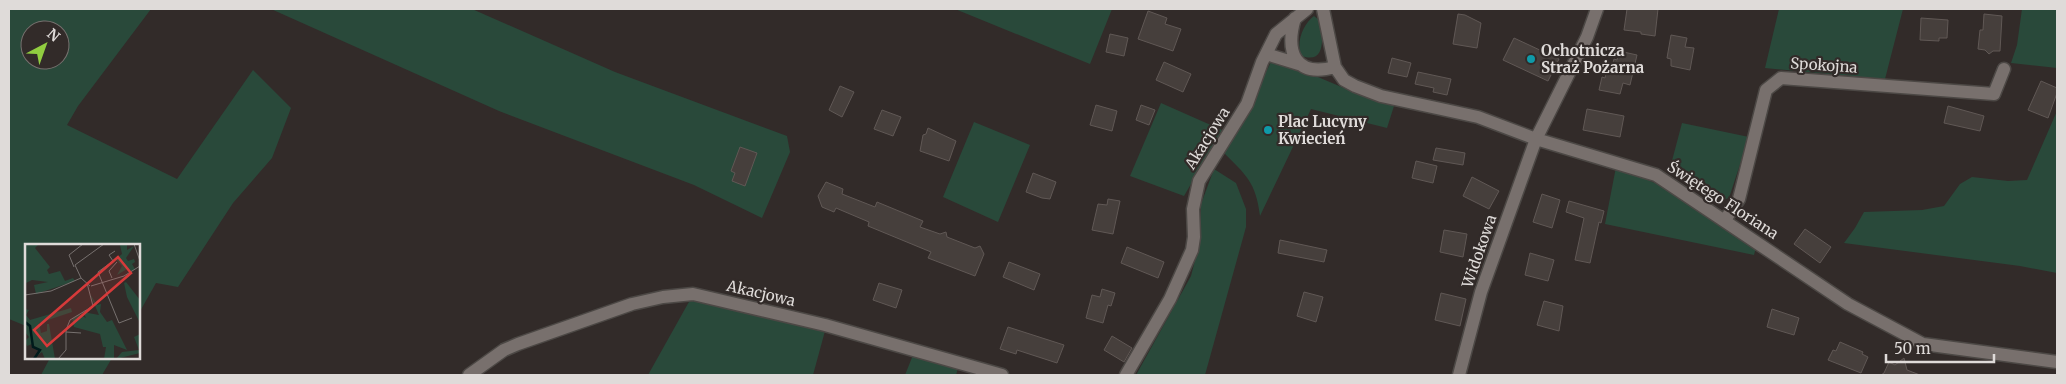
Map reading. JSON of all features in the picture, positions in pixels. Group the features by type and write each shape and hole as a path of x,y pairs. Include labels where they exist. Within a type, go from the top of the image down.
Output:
{"street":[{"name":"Akacjowa","path":"1126,375 1170,299 1192,250 1194,237 1193,209 1199,181 1247,104 1266,54 1276,34 1306,9"},
{"path":"1266,54 1313,69 1325,70 1335,67 1323,9"},
{"name":"Widokowa","path":"1458,375 1481,292 1536,139 1587,37 1597,9"},
{"path":"1295,18 1291,31 1291,52 1302,65"},
{"name":"Świętego Floriana","path":"1335,67 1344,80 1381,96 1478,117 1536,139 1656,175 1848,304 1923,344 2057,362"},
{"name":"Spokojna","path":"1725,220 1740,198 1766,90 1781,78 1994,94 2004,69"},
{"name":"Akacjowa","path":"469,375 512,346 632,304 663,297 693,294 832,327 1002,375"}],"green space":[{"path":"9,9 151,9 78,106 67,125 177,179 253,70 291,108 272,158 233,203 178,287 156,283 140,311 140,244 25,244 25,326 9,319"},
{"path":"271,9 472,9 615,72 787,136 790,152 762,218 694,185 499,111"},
{"path":"955,9 1112,9 1090,64"},
{"path":"1779,9 1903,9 1885,79 1765,68"},
{"path":"2022,9 2057,9 2057,68 2011,63 2017,45"},
{"path":"1314,16 1319,20 1322,40 1319,52 1316,56 1310,58 1302,56 1299,46 1301,34 1306,24"},
{"name":"Plac Lucyny Kwiecień","path":"1271,62 1299,69 1351,91 1394,106 1387,128 1311,109 1260,216 1253,187 1238,166 1222,151"},
{"path":"1161,103 1222,130 1184,196 1130,176"},
{"path":"2057,111 2057,273 2020,266 1844,243 1864,212 1922,210 1944,206 1960,184 1972,177 2008,181 2027,180"},
{"path":"974,122 1030,145 998,222 943,197"},
{"path":"1682,123 1749,137 1729,198 1715,203 1669,172"},
{"path":"1616,167 1655,183 1756,247 1754,255 1605,224"},
{"path":"1214,169 1236,183 1246,209 1246,227 1205,375 1136,375 1191,276 1199,245 1201,204"},
{"path":"690,300 825,331 813,375 648,375"},
{"path":"913,355 958,368 956,375 905,375"},
{"path":"49,359 111,359 102,375 41,375"}],"building":[{"path":"1627,9 1658,9 1655,36 1624,30"},
{"path":"1148,11 1167,18 1165,24 1181,29 1173,51 1138,39"},
{"path":"1458,14 1465,15 1481,23 1477,48 1453,44"},
{"path":"1984,14 2002,16 2000,51 1993,51 1989,54 1985,50 1978,49 1980,30 1983,30"},
{"path":"1921,18 1948,20 1947,38 1939,38 1939,41 1920,40"},
{"path":"1110,34 1128,38 1124,56 1106,52"},
{"path":"1671,35 1687,38 1685,47 1694,48 1690,70 1671,66 1671,59 1667,58"},
{"name":"Ochotnicza Straż Pożarna","path":"1514,38 1559,59 1548,81 1503,60"},
{"path":"1619,51 1637,55 1630,85 1623,83 1620,94 1599,90 1602,77 1605,78 1607,69 1611,70 1614,59 1617,60"},
{"path":"1392,58 1411,63 1407,77 1388,73"},
{"path":"1164,62 1191,74 1183,92 1156,80"},
{"path":"1418,72 1451,79 1447,95 1433,92 1434,88 1415,84"},
{"path":"2041,81 2057,88 2048,118 2028,110"},
{"path":"840,86 854,92 842,117 829,110"},
{"path":"1096,105 1117,111 1112,131 1090,125"},
{"path":"1141,105 1155,110 1149,125 1136,120"},
{"path":"1948,106 1984,116 1980,131 1944,123"},
{"path":"1587,109 1624,116 1620,137 1583,130"},
{"path":"882,110 901,117 893,136 874,129"},
{"path":"928,128 956,141 949,161 920,151 923,135 926,134"},
{"path":"740,147 757,153 745,186 732,181 735,173 731,171"},
{"path":"1436,148 1465,153 1463,165 1433,160"},
{"path":"1416,161 1437,166 1433,183 1412,178"},
{"path":"1033,173 1056,182 1050,199 1026,192"},
{"path":"1472,177 1499,191 1489,209 1463,196"},
{"path":"826,182 843,189 842,194 875,207 877,202 923,221 920,227 940,234 946,232 947,237 975,248 980,246 984,254 975,276 928,258 931,252 868,226 869,222 836,208 834,212 822,207 818,196"},
{"path":"1542,194 1560,200 1552,228 1533,222"},
{"path":"1108,199 1120,201 1113,234 1092,230 1098,204 1107,205"},
{"path":"1569,201 1604,211 1601,223 1599,222 1590,263 1575,260 1584,218 1566,212"},
{"path":"1805,229 1831,247 1820,263 1794,244"},
{"path":"1444,230 1467,234 1463,257 1440,252"},
{"path":"1280,240 1327,250 1324,262 1278,253"},
{"path":"1127,247 1164,262 1158,278 1121,263"},
{"path":"1530,253 1554,260 1548,281 1525,275"},
{"path":"1009,262 1040,274 1034,290 1003,277"},
{"path":"879,283 902,290 896,308 873,300"},
{"path":"1102,289 1115,293 1111,306 1108,305 1103,323 1086,318 1092,295 1100,297"},
{"path":"1304,292 1323,297 1316,322 1297,316"},
{"path":"1441,293 1466,299 1460,326 1435,320"},
{"path":"1544,301 1563,306 1559,331 1537,325"},
{"path":"1772,309 1799,318 1794,335 1767,327"},
{"path":"1008,327 1064,345 1057,363 1017,350 1016,354 1000,349"},
{"path":"1112,336 1132,348 1124,362 1104,350"},
{"path":"1840,342 1863,352 1862,354 1868,357 1861,373 1828,360 1833,350 1836,351"},
{"path":"1904,358 1907,370 1920,375 1881,375 1884,373 1889,362 1895,365"}],"place":[{"name":"Ochotnicza Straż Pożarna","path":"1531,59"},
{"name":"Plac Lucyny Kwiecień","path":"1268,130"}]}
